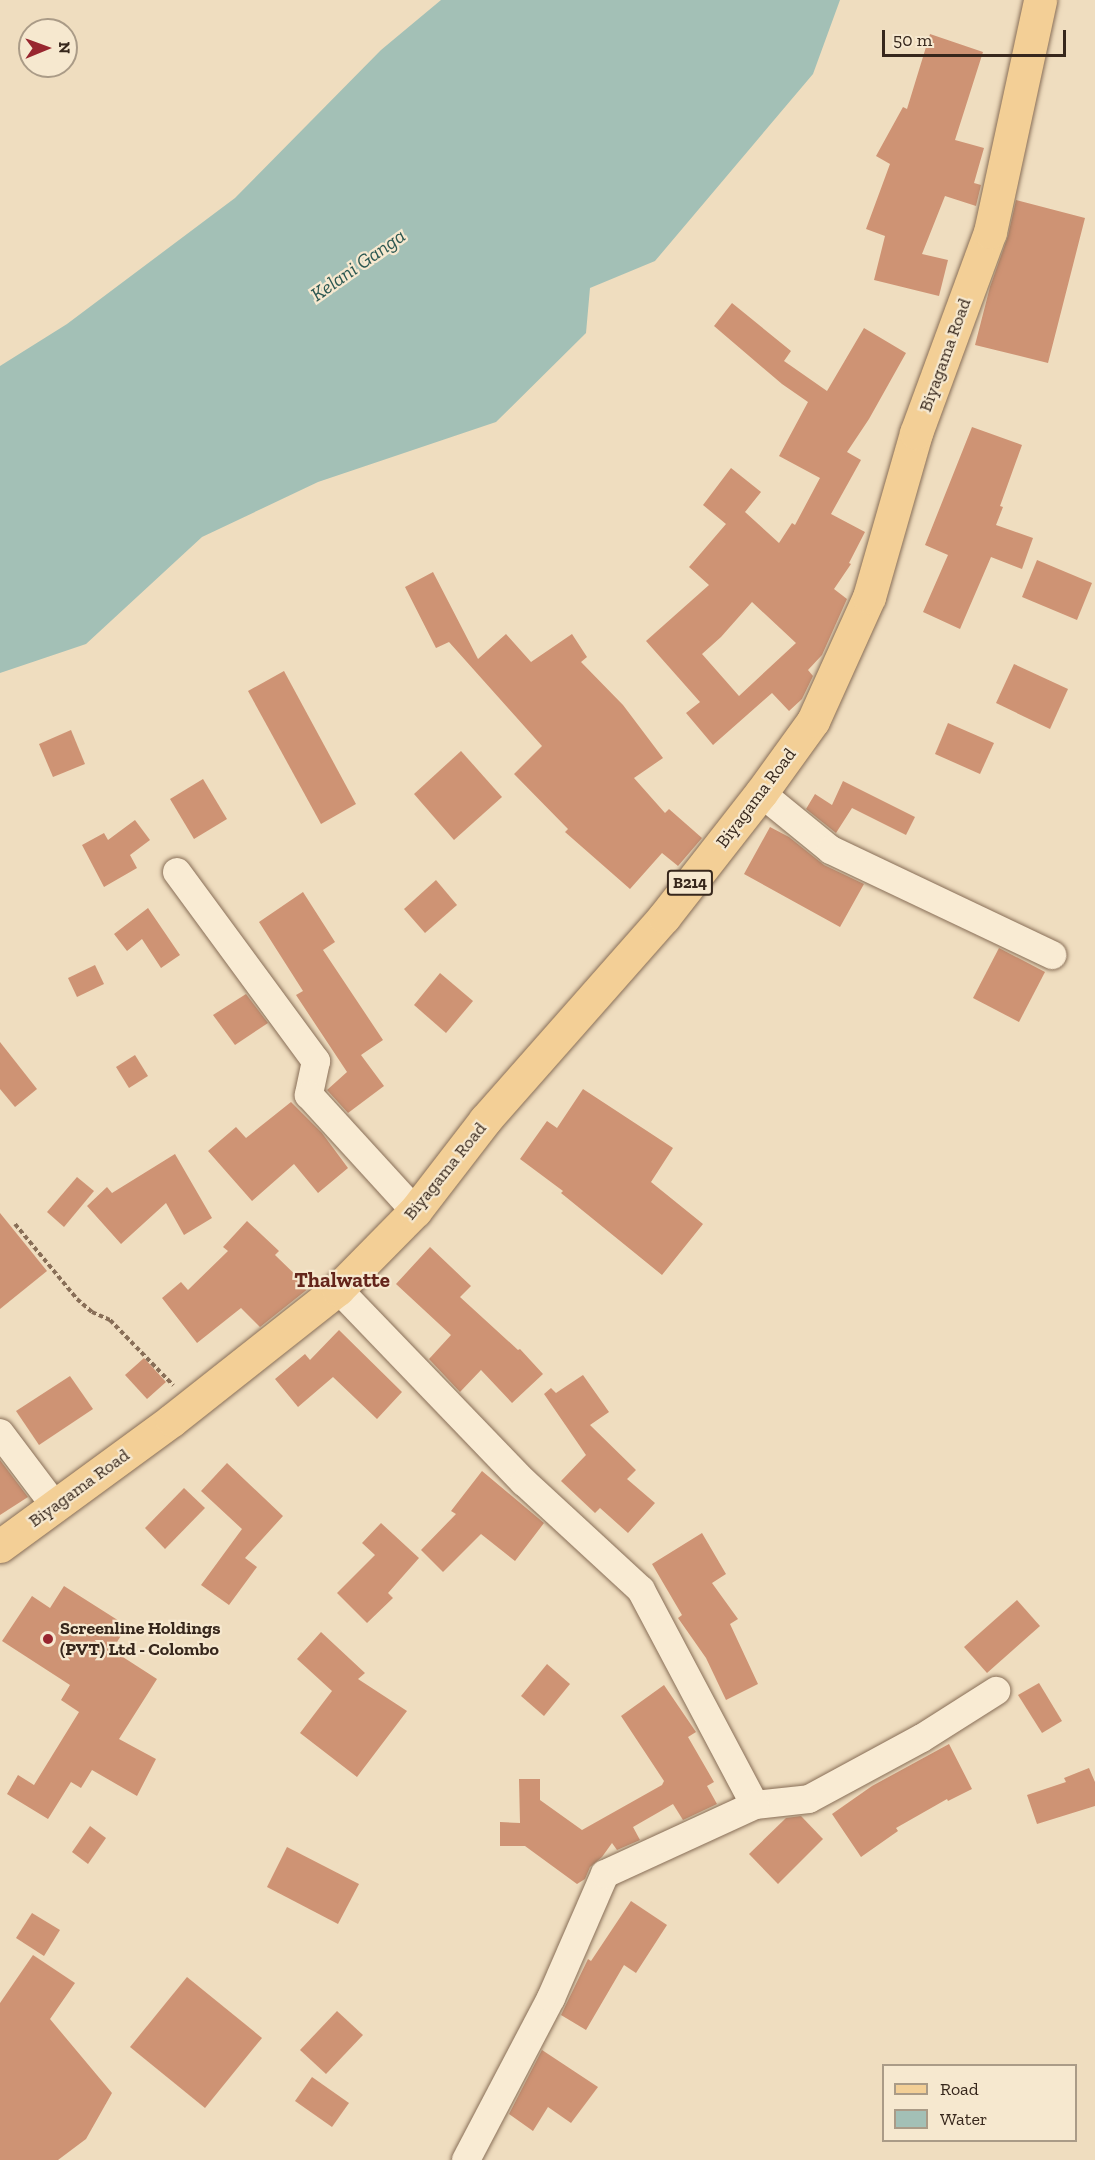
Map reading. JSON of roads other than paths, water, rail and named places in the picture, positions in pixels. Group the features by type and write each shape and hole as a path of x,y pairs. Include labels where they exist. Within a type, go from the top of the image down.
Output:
{"main road":[{"name":"Biyagama Road","path":"0,1546 191,1405 338,1290 415,1211 485,1120 664,917 761,793 813,721 869,597 916,433 990,232 1040,0"}],"street":[{"path":"761,793 831,850 1052,955"},
{"path":"177,872 316,1061 309,1095 415,1211"},
{"path":"338,1290 524,1482 641,1590 755,1805"},
{"path":"0,1433 55,1506"},
{"path":"466,2160 550,1998 605,1874 755,1805 809,1800 922,1738 996,1691"}],"water":[{"name":"Kelani Ganga","path":"441,0 840,0 813,74 655,261 590,288 586,333 496,422 318,482 202,537 86,644 0,673 0,366 67,324 235,198 381,50"}],"place":[{"name":"Screenline Holdings (PVT) Ltd - Colombo","path":"48,1639"}],"district":[{"name":"Thalwatte","path":"342,1280"}]}
